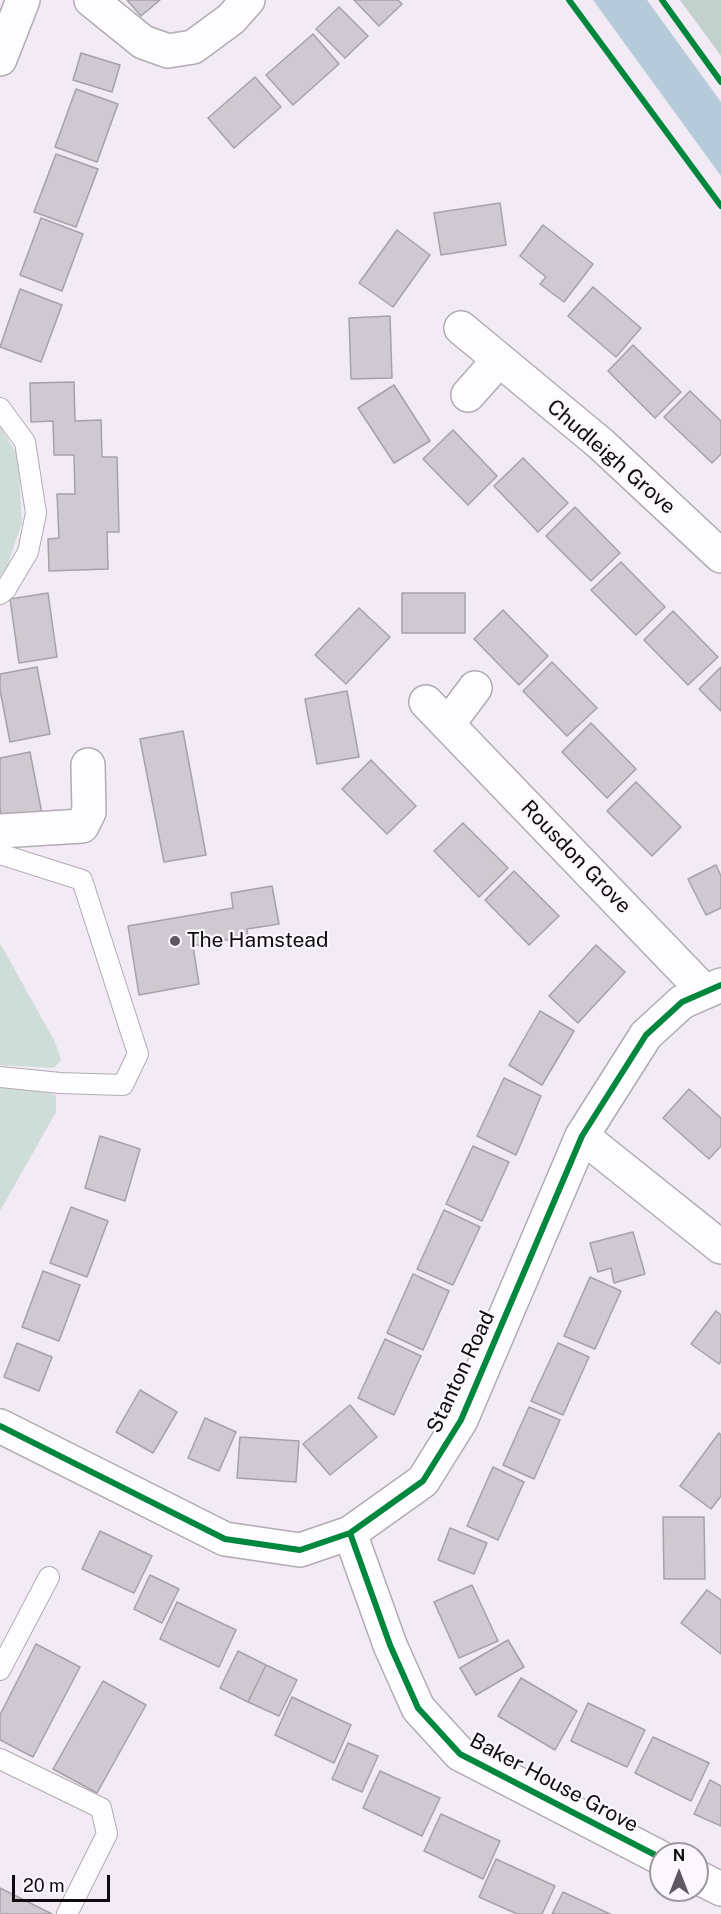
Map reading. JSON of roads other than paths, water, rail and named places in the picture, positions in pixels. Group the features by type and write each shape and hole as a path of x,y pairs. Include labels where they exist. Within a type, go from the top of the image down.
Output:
{"street":[{"path":"0,59 23,0"},
{"path":"91,0 142,42 168,51 193,47 231,19 248,0"},
{"name":"Chudleigh Grove","path":"461,328 498,361 601,444 721,556"},
{"path":"468,395 498,361"},
{"name":"Rousdon Grove","path":"475,687 438,712 712,988"},
{"path":"0,831 82,826 89,812 88,765"},
{"name":"Stanton Road","path":"0,1426 225,1539 300,1551 350,1533 423,1481 461,1420 582,1136 646,1035 682,1002 712,988"},
{"path":"582,1136 721,1247"},
{"name":"Baker House Grove","path":"350,1533 390,1645 418,1708 460,1754 649,1852"}],"lane":[{"path":"0,408 26,442 36,513 28,552 6,589 0,594"},
{"path":"0,854 82,879 138,1054 123,1085 60,1083 0,1077"},
{"path":"0,1670 49,1576"},
{"path":"0,1759 101,1808 108,1834 68,1914"}],"water":[{"path":"593,0 647,0 721,102 721,176"}],"place":[{"name":"The Hamstead","path":"175,941"}]}
